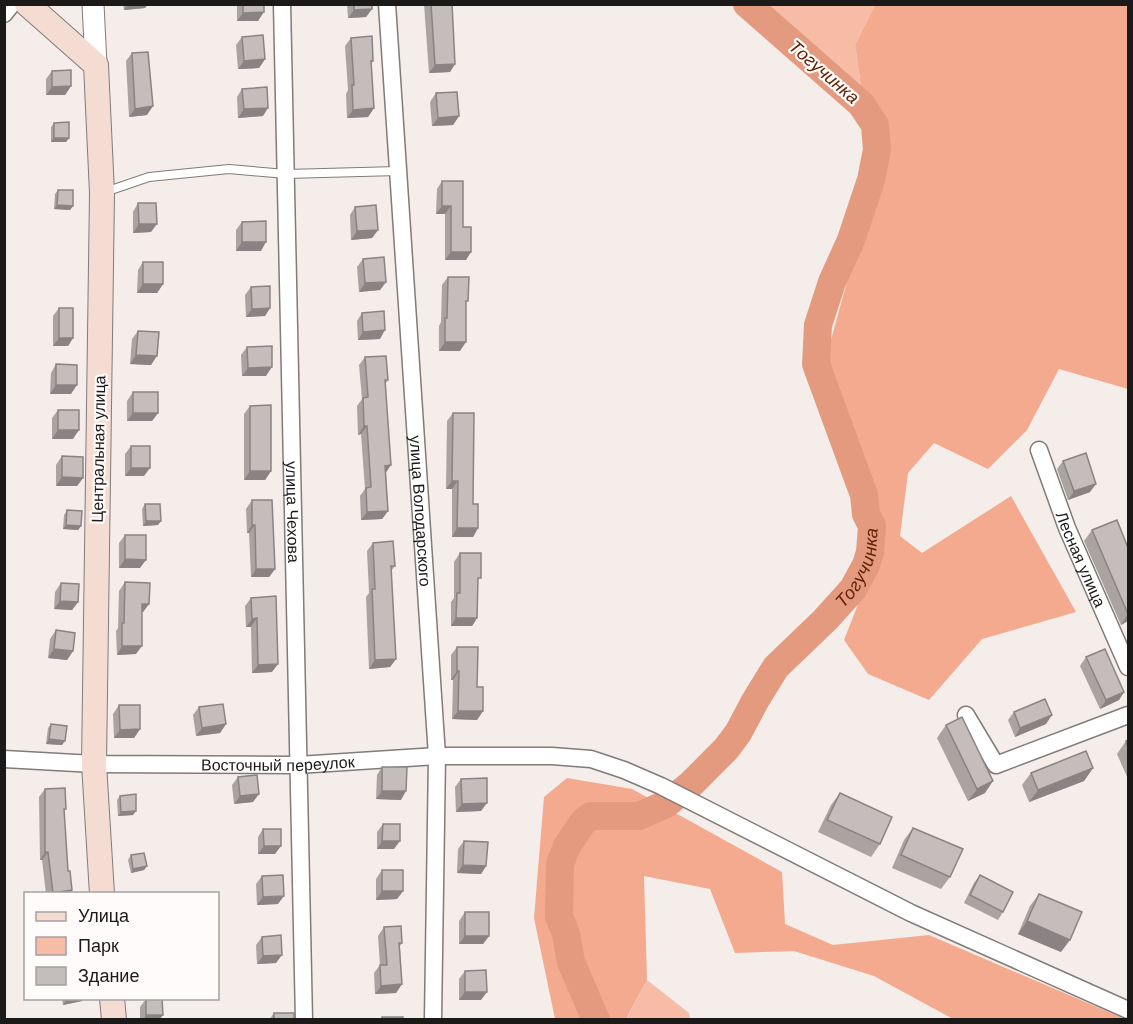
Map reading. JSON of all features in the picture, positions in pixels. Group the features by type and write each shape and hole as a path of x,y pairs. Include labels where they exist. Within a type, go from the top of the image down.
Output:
{"main road":[{"path":"27,4 96,65"},
{"name":"Центральная улица","path":"96,65 102,193 94,764 102,892"},
{"path":"112,1000 114,1020"}],"street":[{"path":"4,14 12,4"},
{"name":"Центральная улица","path":"93,4 96,65"},
{"name":"улица Чехова","path":"282,4 304,1020"},
{"name":"улица Володарского","path":"387,4 437,756 433,1020"},
{"name":"Лесная улица","path":"1039,450 1067,528 1128,667"},
{"path":"966,715 996,765 1128,715"},
{"name":"Восточный переулок","path":"4,759 94,764 298,765 437,756 552,756 591,759 661,786 911,913 1128,1010"}],"lane":[{"path":"102,193 148,177 230,169 286,174 398,171"}],"green space":[{"path":"747,5 875,5 855,45 861,86 889,129 875,125 861,104"},
{"path":"647,980 689,1013 690,1019 626,1020"}],"shaded area":[{"path":"875,5 1128,5 1128,389 1059,369 1027,430 988,469 934,443 908,473 900,536 922,553 1011,496 1076,612 982,639 929,700 868,674 844,640 881,546 850,430 826,358 889,129 861,86 855,45"},
{"path":"567,778 632,789 782,872 785,924 833,945 929,935 1125,1019 953,1019 874,976 794,951 735,953 710,889 644,876 647,980 626,1019 555,1019 534,918 544,797"}],"building":[{"path":"243,4 264,4 264,12 243,13"},
{"path":"354,4 372,4 372,9 354,10"},
{"path":"431,4 452,4 455,64 435,65"},
{"path":"263,35 265,59 244,61 242,37"},
{"path":"372,36 374,108 353,110 351,38"},
{"path":"148,52 153,106 135,109 132,53"},
{"path":"71,70 71,86 52,87 52,71"},
{"path":"267,87 268,108 244,109 242,89"},
{"path":"457,92 459,116 438,118 436,93"},
{"path":"69,122 69,138 54,138 54,123"},
{"path":"442,181 463,181 463,227 471,227 471,252 451,252 451,206 442,206"},
{"path":"58,190 73,190 73,206 57,205"},
{"path":"138,203 156,203 157,224 139,224"},
{"path":"376,205 378,230 357,231 355,207"},
{"path":"266,221 266,242 242,242 242,222"},
{"path":"384,257 386,282 365,283 363,259"},
{"path":"143,262 163,262 163,284 143,284"},
{"path":"448,277 469,277 468,301 466,301 466,342 445,342"},
{"path":"270,286 270,308 252,309 251,287"},
{"path":"59,308 73,308 73,338 59,338"},
{"path":"384,311 385,330 363,332 362,313"},
{"path":"138,331 159,332 157,356 136,355"},
{"path":"272,346 272,367 248,368 247,347"},
{"path":"386,356 388,380 385,380 391,465 385,466 388,511 367,512 366,488 371,487 367,426 364,426 363,398 368,397 365,357"},
{"path":"56,364 77,365 77,385 56,385"},
{"path":"133,392 158,392 158,413 133,413"},
{"path":"271,405 271,471 250,471 250,406"},
{"path":"58,410 79,410 79,430 58,430"},
{"path":"453,413 474,413 473,504 478,504 478,528 457,528 458,481 452,481"},
{"path":"131,446 150,446 150,468 131,468"},
{"path":"1086,453 1096,484 1074,491 1063,461"},
{"path":"62,456 83,457 83,478 62,477"},
{"path":"252,500 272,500 275,569 256,569"},
{"path":"145,504 160,504 161,521 146,521"},
{"path":"67,510 82,511 81,526 66,525"},
{"path":"1117,520 1128,548 1128,614 1092,530"},
{"path":"125,535 146,535 146,560 125,559"},
{"path":"393,541 395,566 391,566 396,659 375,660 373,543"},
{"path":"460,553 481,553 477,618 456,618 457,593 460,593"},
{"path":"125,582 150,583 149,604 142,604 142,646 122,646"},
{"path":"61,583 79,584 78,602 60,601"},
{"path":"276,596 278,664 258,665 257,618 252,619 251,598"},
{"path":"56,630 75,633 73,651 54,649"},
{"path":"457,647 478,647 477,687 483,687 483,711 458,711"},
{"path":"1105,649 1124,692 1106,700 1086,657"},
{"path":"1045,699 1052,715 1020,728 1014,712"},
{"path":"223,704 226,724 202,728 199,707"},
{"path":"119,705 140,705 140,729 120,730"},
{"path":"962,717 993,781 977,789 946,725"},
{"path":"51,724 67,726 65,741 49,739"},
{"path":"1086,751 1093,768 1038,790 1031,773"},
{"path":"382,767 407,767 406,791 382,791"},
{"path":"257,775 259,794 240,796 238,777"},
{"path":"487,778 487,803 462,804 461,779"},
{"path":"65,788 68,871 70,871 72,890 53,892 48,852 45,852 45,789"},
{"path":"840,793 892,817 880,844 827,820"},
{"path":"136,794 136,811 121,812 120,796"},
{"path":"383,824 400,824 400,841 382,841"},
{"path":"913,828 963,849 950,877 901,855"},
{"path":"263,829 281,829 281,846 264,846"},
{"path":"464,841 488,842 486,866 463,865"},
{"path":"144,853 147,866 133,869 131,855"},
{"path":"382,870 403,870 403,891 382,891"},
{"path":"283,875 284,896 263,897 262,876"},
{"path":"980,875 1013,892 1003,912 970,895"},
{"path":"1039,894 1082,912 1070,940 1027,921"},
{"path":"465,912 489,912 489,936 465,936"},
{"path":"401,926 402,943 399,943 402,984 381,986 380,965 387,965 384,927"},
{"path":"281,935 282,955 263,956 262,937"},
{"path":"486,970 487,992 465,992 465,971"},
{"path":"146,1000 162,1000 163,1015 146,1015"},
{"path":"274,1013 294,1013 294,1020 274,1020"},
{"path":"382,1017 403,1017 403,1020 382,1020"}],"waterway":[{"name":"Тогучинка","path":"596,1020 571,962 566,934 559,916 560,864 567,846 583,822 591,816 639,816 666,804 690,785 726,749 738,733 776,667 825,620 853,589 870,552 872,526 866,514 864,495 816,364 818,325 832,282 851,240 871,180 877,150 875,125 861,104 747,4"}]}
